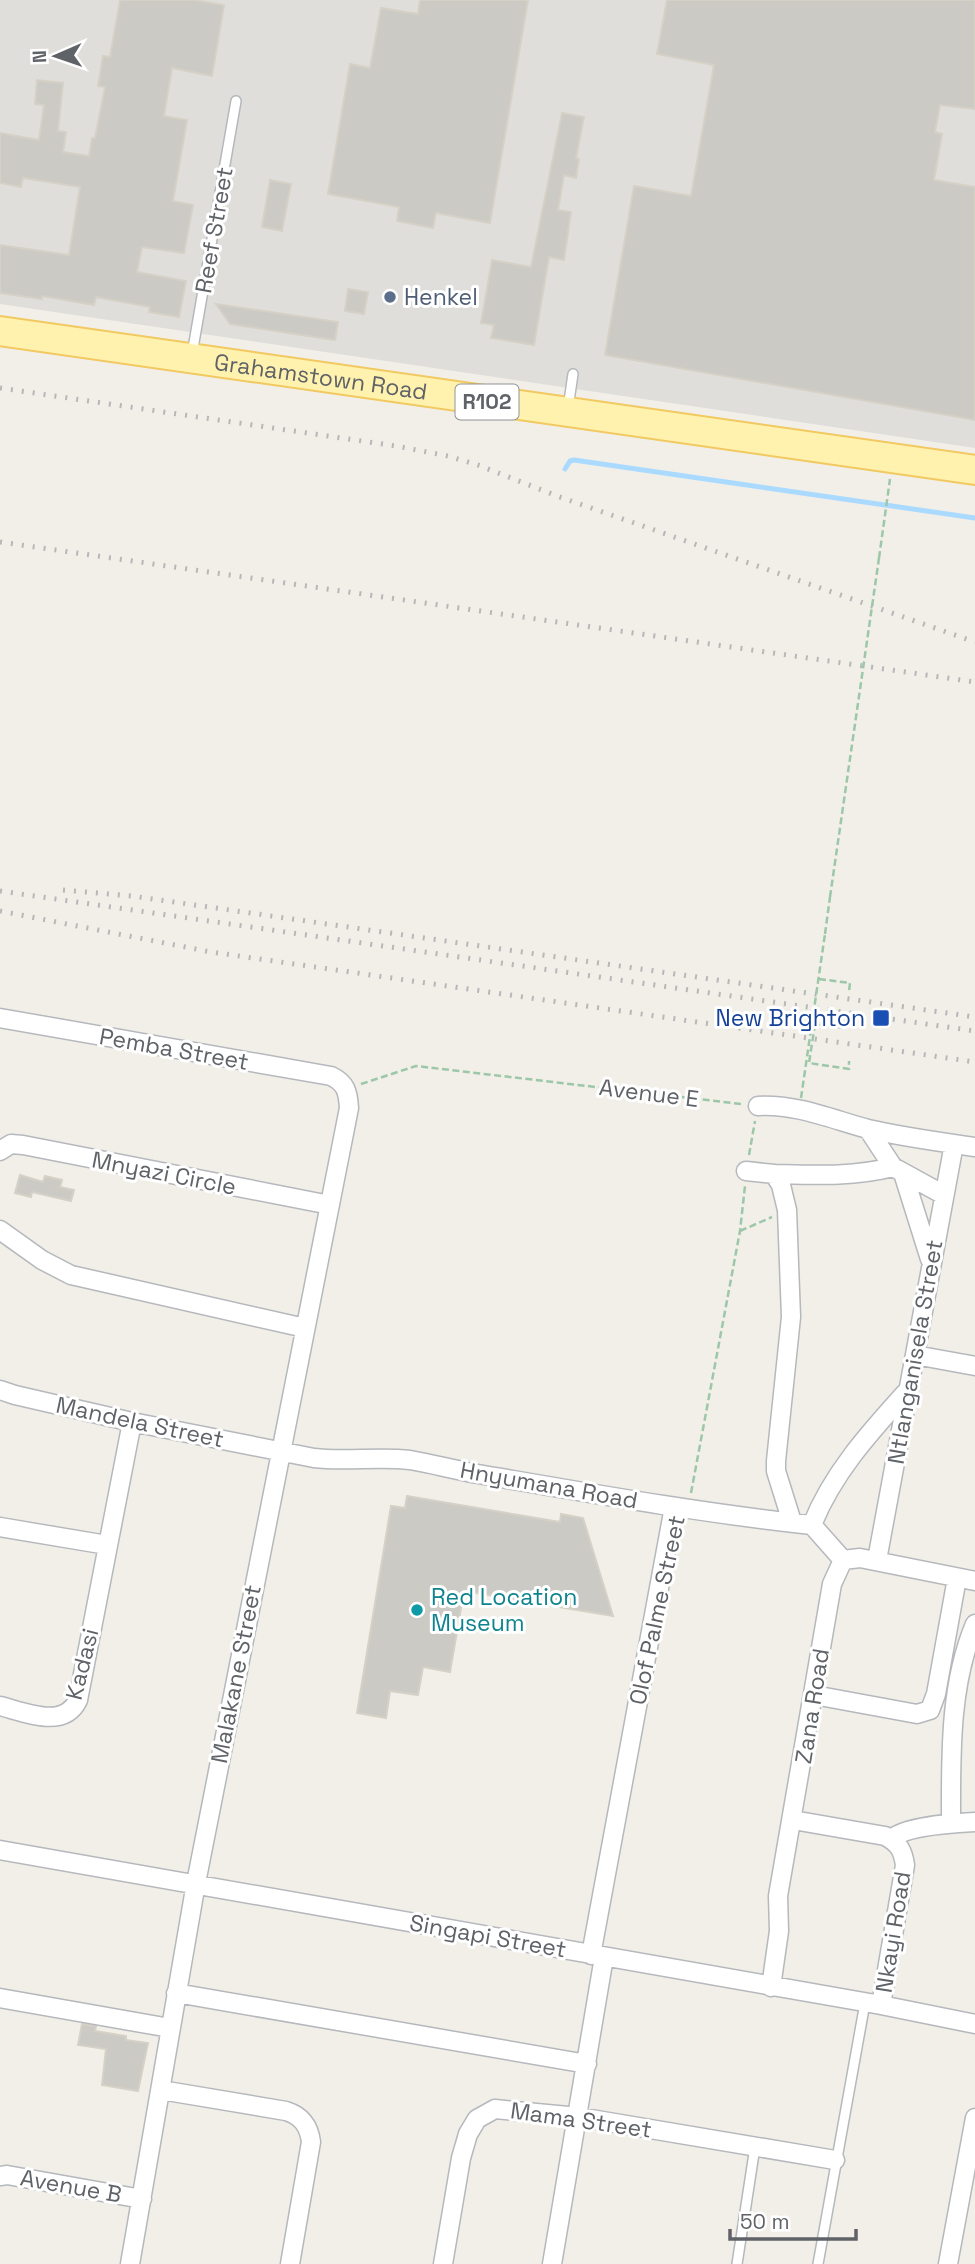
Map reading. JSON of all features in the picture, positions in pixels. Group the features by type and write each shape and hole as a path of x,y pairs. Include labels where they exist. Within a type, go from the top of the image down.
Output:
{"main road":[{"name":"Grahamstown Road","path":"0,331 975,470"}],"street":[{"name":"Pemba Street","path":"0,1018 331,1076 347,1091"},
{"name":"Malakane Street","path":"131,2264 196,1883 349,1108 347,1091"},
{"path":"758,1106 770,1105 817,1113 868,1129 975,1147"},
{"path":"868,1129 898,1170 931,1262"},
{"name":"Mnyazi Circle","path":"0,1151 11,1144 23,1145 330,1205"},
{"name":"Ntlanganisela Street","path":"877,1560 954,1144"},
{"path":"746,1171 840,1176 898,1170 944,1195"},
{"path":"774,1174 781,1185 788,1210 791,1317 776,1471 792,1522"},
{"path":"0,1230 42,1260 71,1275 304,1328"},
{"path":"915,1355 975,1366"},
{"path":"814,1695 917,1714 930,1710 936,1694 953,1601 966,1579 877,1560 843,1560 812,1525 818,1507 864,1439 909,1388"},
{"name":"Mandela Street","path":"0,1390 132,1422 280,1451"},
{"name":"Kadasi","path":"0,1706 49,1717 64,1714 74,1707 82,1684 132,1422"},
{"name":"Hnyumana Road","path":"280,1451 331,1460 410,1460 474,1474 674,1507 812,1525"},
{"name":"Olof Palme Street","path":"552,2264 587,2064 598,1956 674,1507"},
{"path":"0,1527 107,1545"},
{"name":"Zana Road","path":"771,1987 779,1931 778,1896 832,1584 843,1560"},
{"path":"951,1823 953,1729 960,1678 975,1623 953,1601"},
{"name":"Nkayi Road","path":"793,1820 885,1836 901,1849 905,1866 873,2004"},
{"path":"892,1839 902,1832 951,1823 975,1822"},
{"path":"0,1850 0,1855"},
{"name":"Singapi Street","path":"0,1850 975,2024"},
{"path":"176,1993 587,2064"},
{"path":"0,1998 170,2028"},
{"path":"161,2090 286,2111 303,2120 311,2143 290,2264"},
{"name":"Mama Street","path":"443,2264 461,2158 468,2134 477,2119 495,2109 579,2117 835,2160"},
{"path":"948,2264 975,2118"},
{"name":"Avenue B","path":"0,2176 7,2175 142,2199"}],"lane":[{"name":"Reef Street","path":"191,359 236,101"},
{"path":"567,413 573,374"},
{"path":"818,2264 835,2160 873,2004"},
{"path":"737,2264 755,2147"}],"path":[{"path":"801,1098 888,499"},
{"path":"818,979 850,983 849,991"},
{"path":"846,1020 844,1028 815,1024 809,1063 849,1069 849,1061"},
{"name":"Avenue E","path":"347,1091 364,1081 416,1066 758,1106"},
{"name":"Olof Palme Street","path":"674,1507 690,1500 740,1231 746,1171 758,1106"},
{"path":"740,1231 788,1210"}],"shaded area":[{"path":"0,0 975,0 975,448 0,304"}],"building":[{"path":"120,0 194,0 224,5 212,76 172,68 164,116 187,120 173,201 193,205 184,253 142,247 137,272 186,281 179,317 149,312 150,307 96,297 94,305 42,296 42,299 0,293 0,245 69,255 80,187 23,178 21,187 0,183 0,133 39,140 44,105 35,104 37,80 63,83 58,131 66,132 63,152 89,156 105,87 98,86 103,56 110,57"},
{"path":"420,0 528,0 490,223 436,213 433,228 397,221 399,207 328,194 350,64 370,68 381,8 418,14"},
{"path":"667,0 975,0 975,109 940,105 935,132 942,134 934,180 975,187 975,420 605,355 634,186 691,196 714,65 657,54"},
{"path":"562,113 584,117 576,158 579,159 576,178 564,175 558,210 571,212 564,260 549,257 534,345 491,338 494,325 481,323 492,260 531,267"},
{"path":"270,180 291,184 282,231 262,227"},
{"path":"348,289 368,292 364,314 345,311"},
{"path":"216,304 338,322 335,340 230,324"},
{"path":"20,1175 43,1182 45,1176 62,1180 60,1187 74,1190 71,1201 32,1192 31,1197 15,1193"},
{"name":"Red Location Museum","path":"407,1496 560,1522 561,1514 583,1518 613,1616 464,1591 450,1672 423,1667 418,1695 390,1691 386,1718 357,1713 391,1506 405,1508"},
{"path":"82,2024 96,2026 95,2031 126,2036 126,2040 148,2043 138,2091 102,2085 106,2049 78,2045"}],"waterway":[{"path":"565,469 570,461 574,460 975,518"}],"railway":[{"path":"0,388 448,456 975,642"},
{"path":"0,542 975,682"},
{"path":"63,890 132,896 975,1017"},
{"path":"0,891 975,1031"},
{"path":"0,911 211,952 975,1062"}],"place":[{"name":"Henkel","path":"390,297"},
{"name":"New Brighton","path":"881,1018"},
{"name":"Red Location Museum","path":"417,1610"}]}
